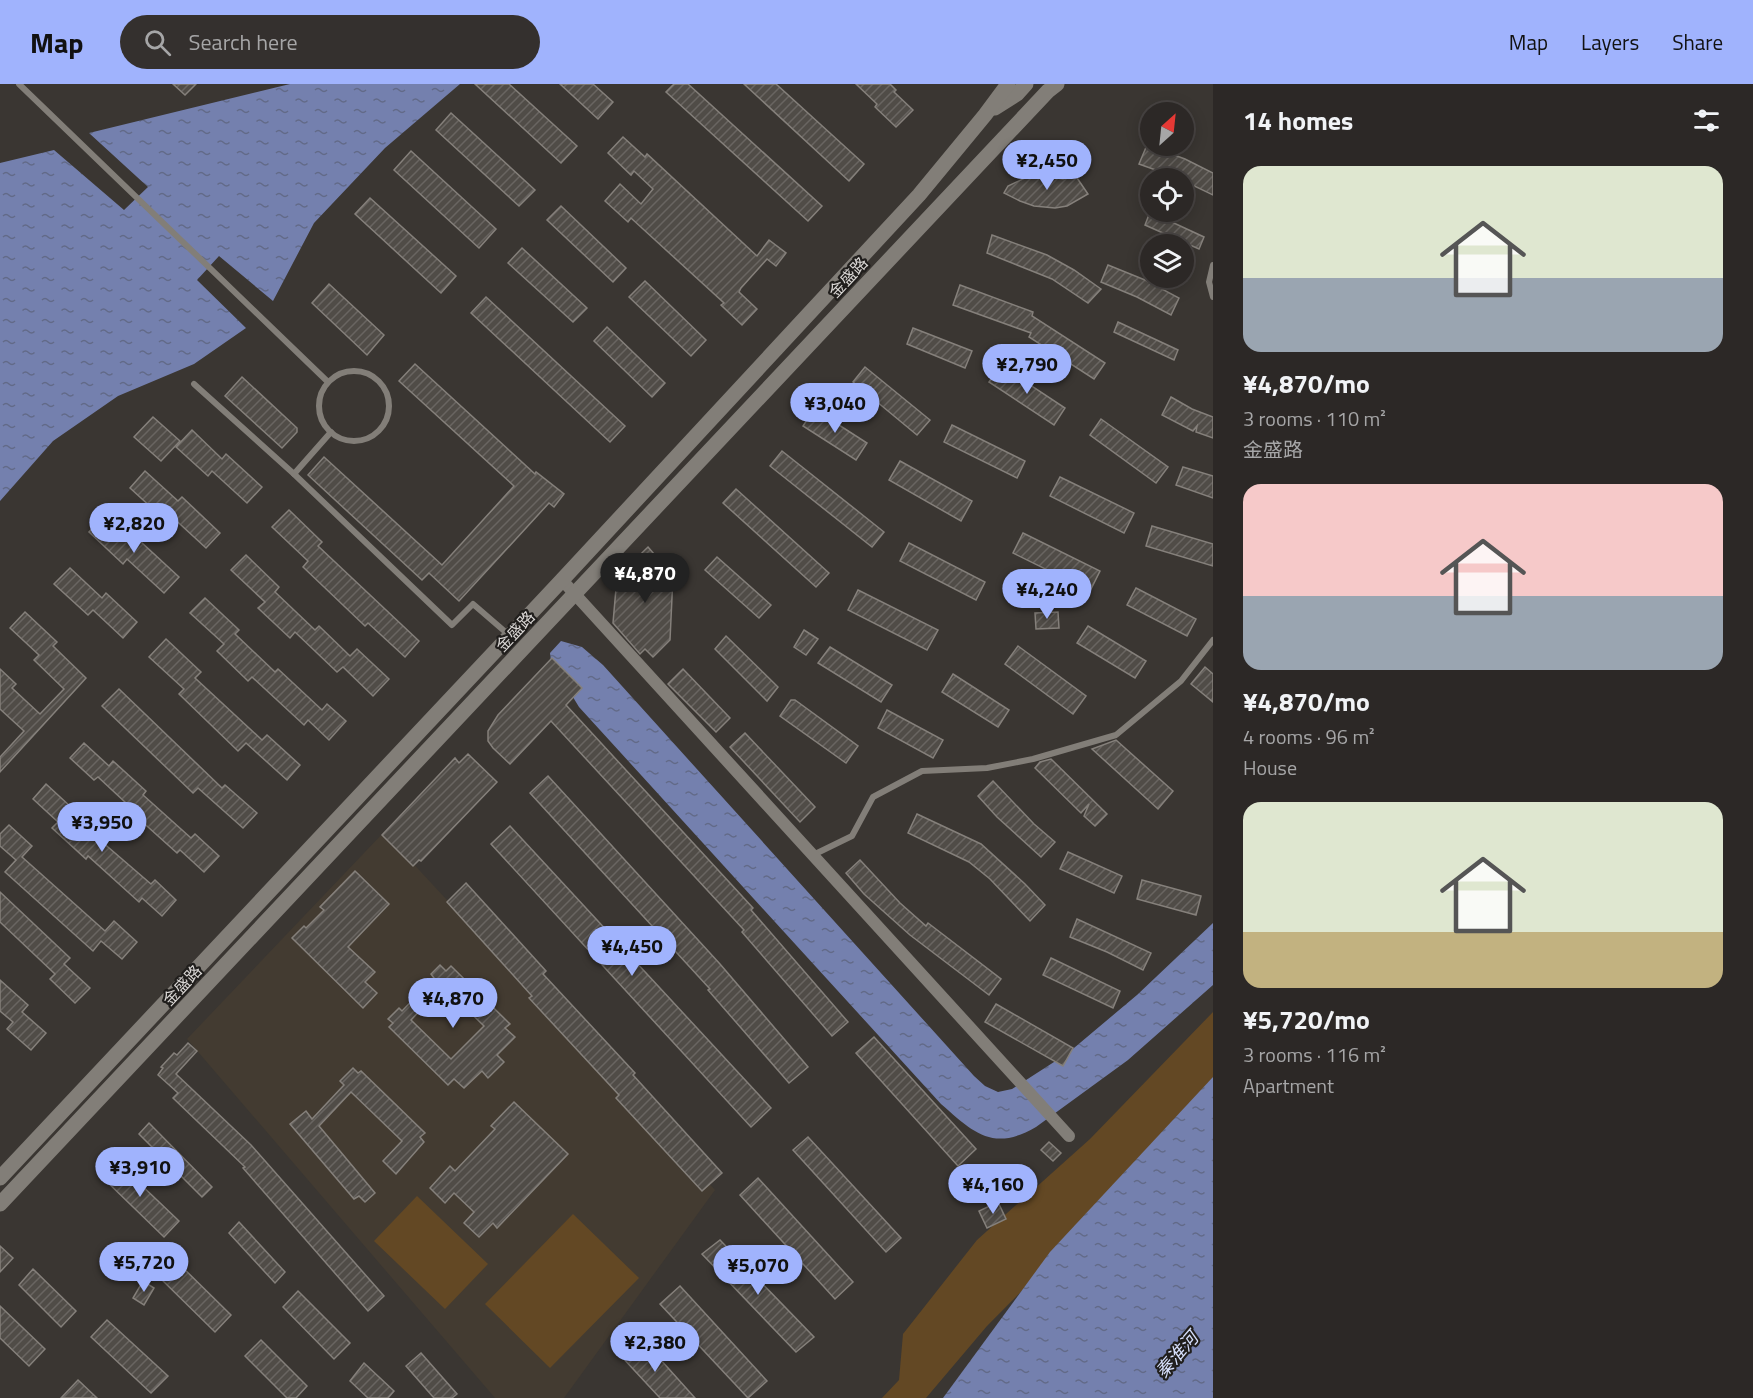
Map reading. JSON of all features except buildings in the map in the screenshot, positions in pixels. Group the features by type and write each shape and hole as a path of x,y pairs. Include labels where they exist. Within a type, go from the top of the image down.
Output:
{"street":[{"name":"金盛路","path":"0,1178 562,580 919,195 986,115 1008,84"},
{"path":"986,115 1017,94 1026,84"},
{"path":"1010,131 1045,84"},
{"name":"金盛路","path":"0,1204 1010,131 1057,84"},
{"path":"562,580 1070,1136"}],"lane":[{"path":"19,84 328,382"},
{"path":"1213,265 1209,282 1213,297"},
{"path":"352,370 366,372 378,379 387,390 390,404 388,418 381,430 370,438 357,442 343,440 331,432 322,421 319,408 320,394 328,382 339,374 352,370"},
{"path":"194,384 294,474 452,626 473,604 509,636"},
{"path":"294,474 331,432"},
{"path":"813,855 852,836 873,797 922,771 987,768 1033,759 1116,735 1181,681 1213,640"}],"shaded area":[{"path":"384,832 715,1190 564,1398 495,1398 187,1039"},
{"path":"1213,1012 1213,1098 987,1326 926,1398 882,1398 899,1380 903,1334 977,1240 1090,1139"},
{"path":"417,1196 488,1264 445,1309 374,1241"},
{"path":"573,1214 639,1278 550,1368 485,1304"}],"water":[{"path":"290,84 460,84 385,148 314,223 273,301 219,256 197,280 246,328 194,364 118,396 53,441 0,501 0,163 54,150 124,210 148,187 89,133"},
{"path":"561,641 582,647 603,665 985,1086 998,1092 1012,1089 1068,1053 1137,995 1213,923 1213,985 1128,1060 1036,1127 1008,1138 985,1136 974,1131 941,1104 579,707 551,661 550,653"},
{"name":"秦淮河","path":"1213,1077 1213,1398 943,1398 1050,1252"}]}
